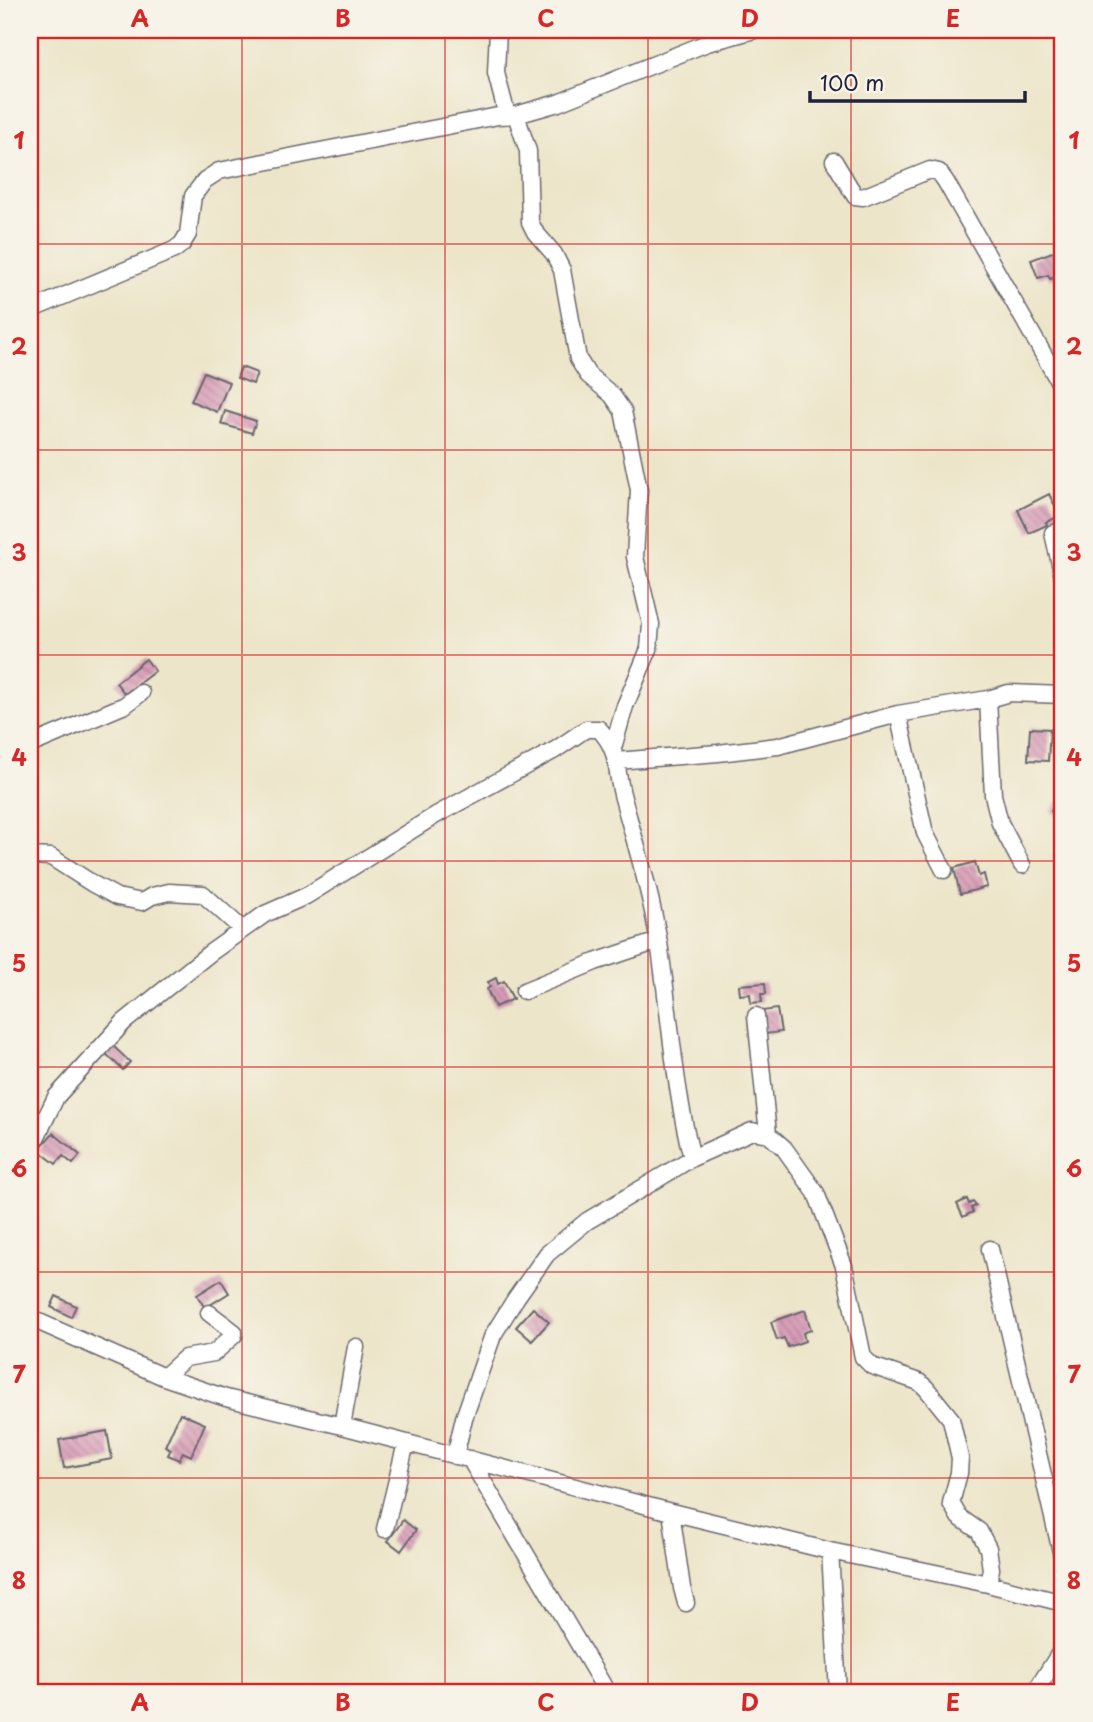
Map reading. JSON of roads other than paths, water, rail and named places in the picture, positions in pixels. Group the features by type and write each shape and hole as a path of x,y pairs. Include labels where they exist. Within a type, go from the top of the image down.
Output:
{"street":[{"path":"498,30 496,73 528,151 530,222 554,254 562,270 581,367 612,395 623,411 639,490 635,557 651,624 649,649 625,706 615,754 618,779 642,864 658,941 683,1124 692,1158"},
{"path":"30,310 174,250 188,234 193,196 205,180 219,171 512,115 558,103 707,43 754,30"},
{"path":"834,161 855,196 863,197 930,170 939,172 1063,389"},
{"path":"1053,533 1063,577"},
{"path":"30,744 125,705 141,693"},
{"path":"615,754 718,753 778,746 898,713 988,699 1009,693 1063,695"},
{"path":"988,699 993,795 1000,823 1022,864"},
{"path":"898,713 925,833 944,870"},
{"path":"30,1183 32,1146 56,1097 124,1022 242,929 265,914 306,896 436,815 555,750 586,729 599,729 615,754"},
{"path":"30,856 51,857 117,897 142,902 152,896 169,892 203,894 242,929"},
{"path":"524,991 594,962 658,941"},
{"path":"756,1016 768,1134"},
{"path":"607,1692 463,1457 464,1418 493,1335 547,1254 587,1221 692,1158 752,1132 768,1134 784,1148 816,1193 844,1266 863,1357 872,1366 919,1382 951,1419 960,1458 951,1503 959,1517 979,1531 988,1548 991,1569 988,1584"},
{"path":"990,1249 1063,1560"},
{"path":"164,1377 185,1358 214,1353 234,1335 234,1332 209,1313"},
{"path":"30,1318 164,1377 226,1398 830,1551 1063,1602"},
{"path":"342,1426 356,1347"},
{"path":"385,1529 406,1443"},
{"path":"671,1512 686,1603"},
{"path":"830,1551 838,1692"},
{"path":"1035,1692 1063,1648"}]}
